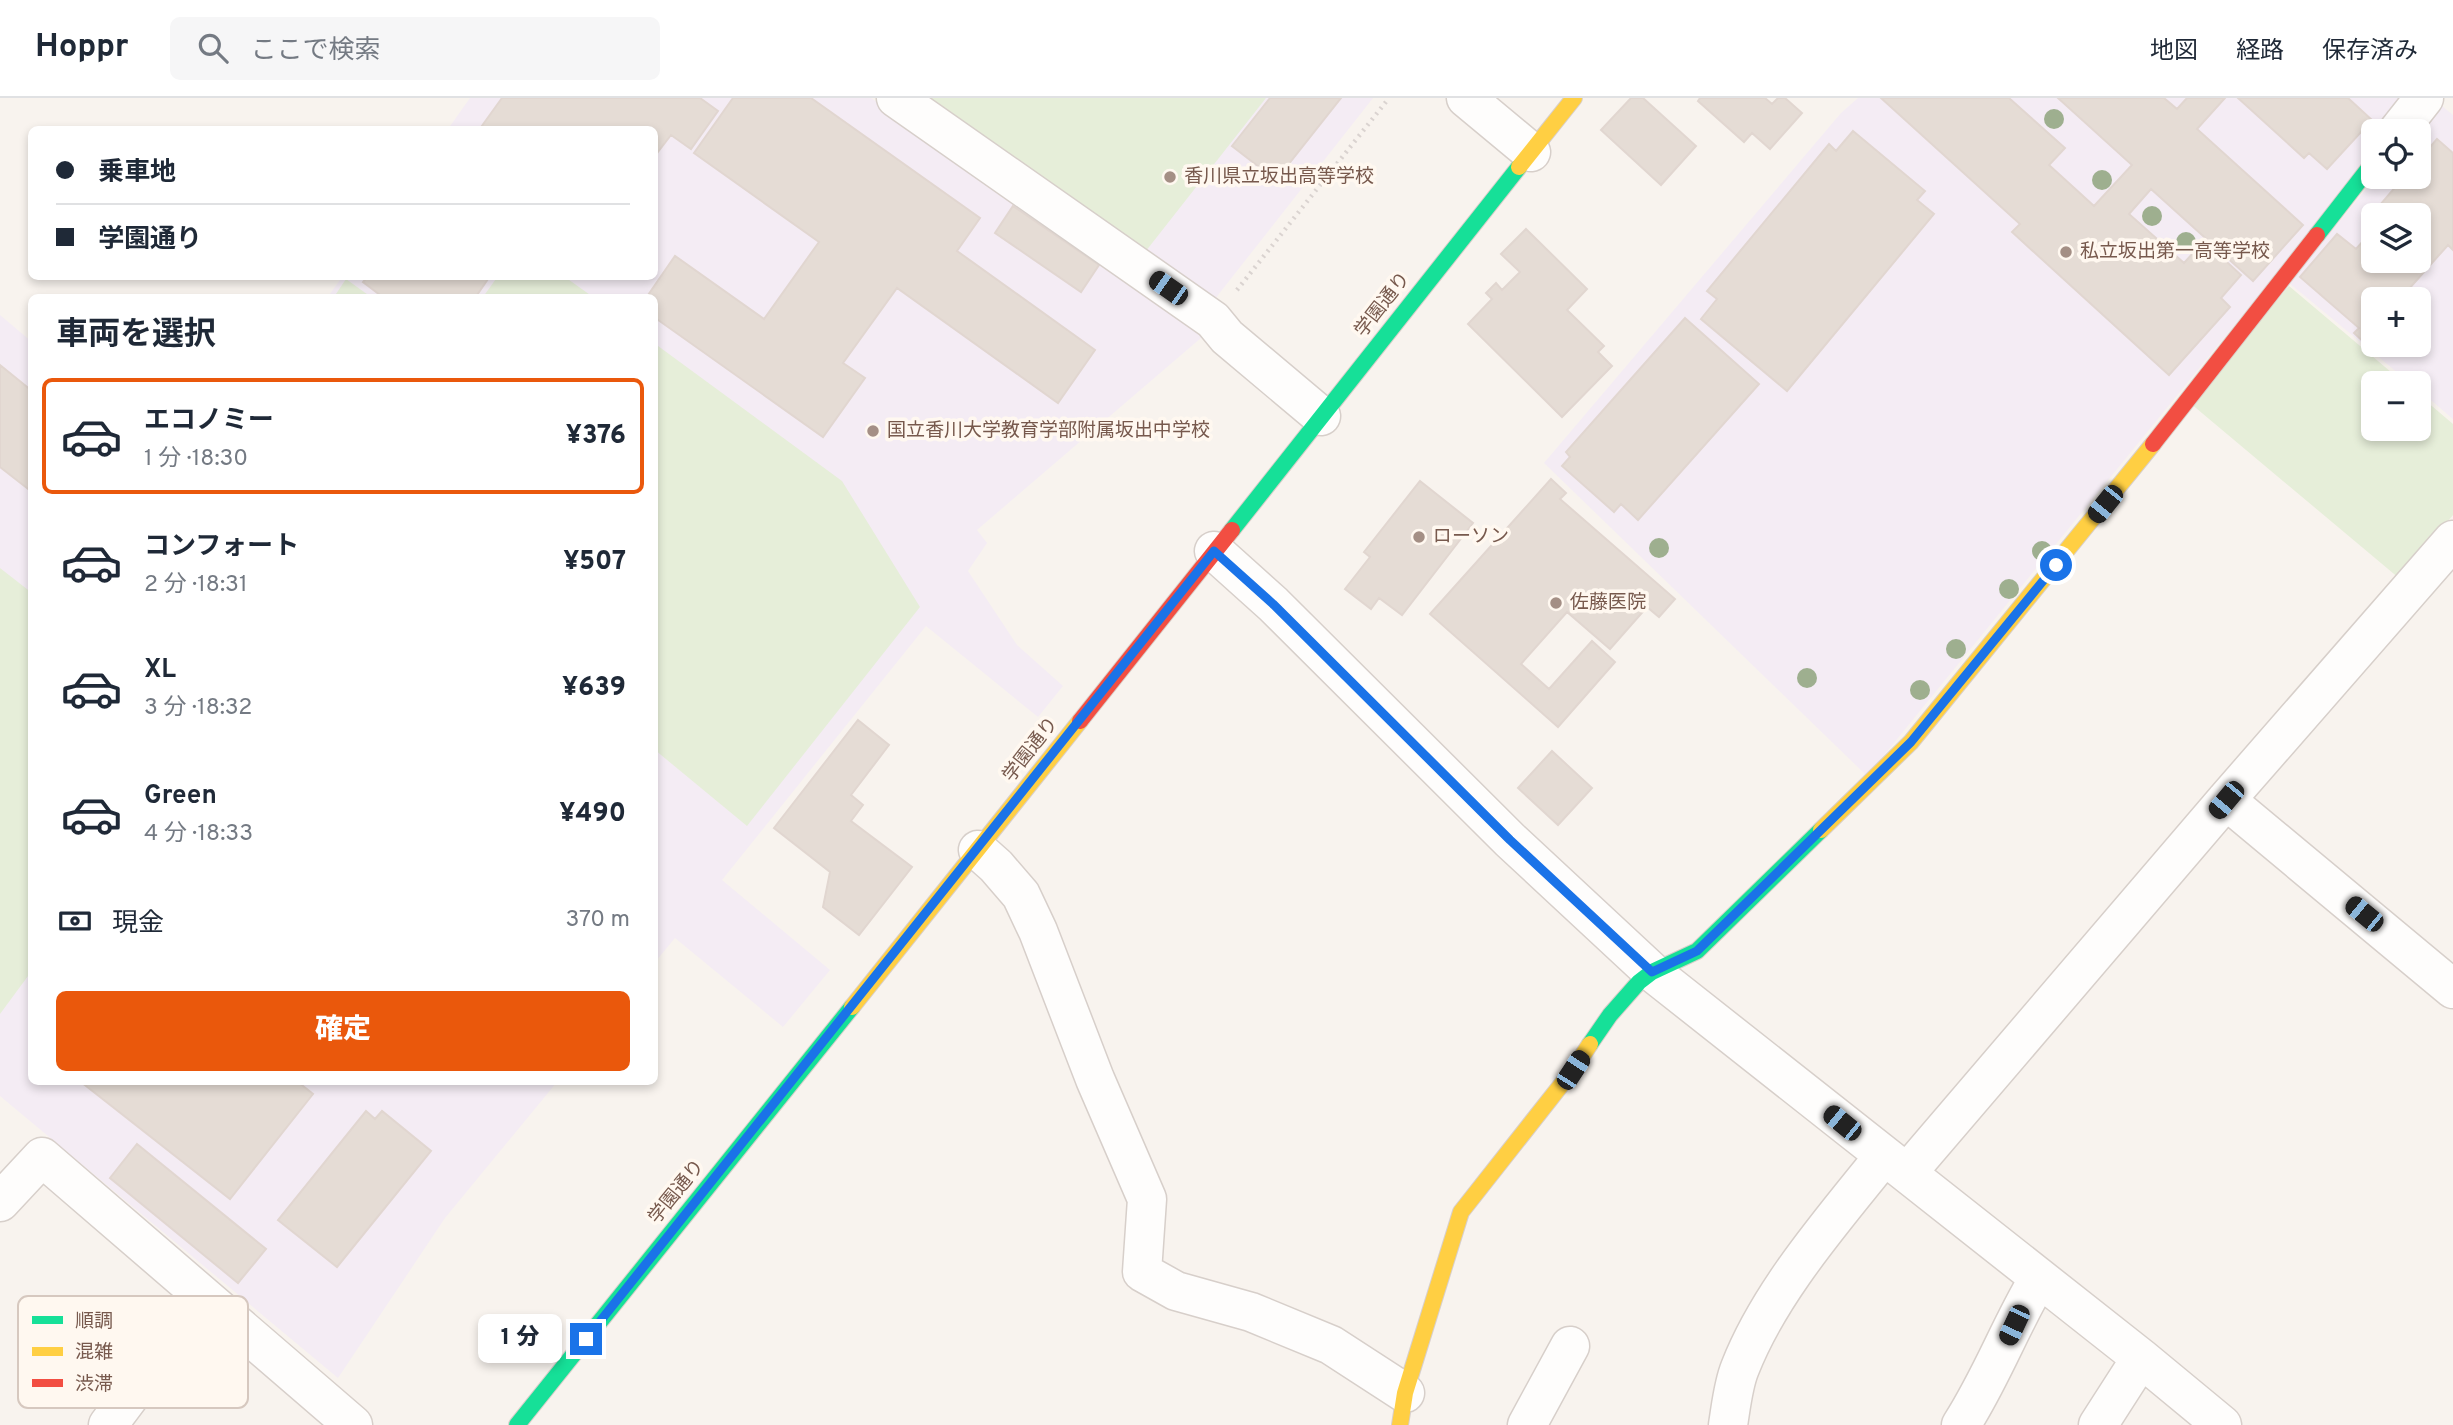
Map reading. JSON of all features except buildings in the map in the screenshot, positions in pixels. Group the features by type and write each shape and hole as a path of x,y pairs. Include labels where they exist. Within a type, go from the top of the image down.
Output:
{"street":[{"path":"896,98 1213,320 1227,337 1321,416"},
{"path":"1466,98 1531,152"},
{"name":"学園通り","path":"517,1425 978,850 1574,98"},
{"path":"2407,119 2424,98"},
{"path":"978,850 1021,895 1147,1199 1142,1272 1177,1291 1251,1312 1331,1345 1402,1409 1461,1212 1573,1070 1611,1015 1639,982 1652,972 1697,951 1911,742 2138,464 2361,178"},
{"path":"1728,1425 1739,1370 1758,1331 1802,1260 1895,1165 2226,800 2453,540"},
{"path":"1214,551 1273,604 1510,840 1652,972 2222,1425"},
{"path":"2226,800 2453,989"},
{"path":"0,1202 42,1157 203,1296"},
{"path":"1961,1425 1983,1391 2024,1303 2039,1278"},
{"path":"248,1335 353,1425"},
{"path":"1527,1425 1570,1346"},
{"path":"2098,1425 2141,1358"},
{"path":"108,1425 121,1408"}],"path":[{"path":"1213,320 1389,98"}],"shaded area":[{"name":"国立香川大学教育学部附属坂出中学校","path":"470,98 871,98 1208,332 977,530 987,543 968,571 1017,645 1063,686 1038,717 926,626 722,880 830,970 783,1027 675,938 658,958 658,294 330,294 340,280 658,280 658,126 450,126"},
{"name":"香川県立坂出高等学校","path":"915,98 1373,98 1211,304"},
{"path":"1858,98 2409,98 2398,119 2361,119 2361,170 1867,776 1544,463 1841,113"},
{"path":"2437,102 2453,115 2453,419 2431,400 2431,371 2395,371 2379,357 2431,357 2431,287 2361,287 2361,343 2289,283 2366,189 2431,189 2431,119 2426,119"},
{"path":"0,315 28,339 28,1085 555,1085 445,1218 338,1378 248,1303 248,1296 240,1296 0,1096"}],"green space":[{"path":"915,98 1266,98 1142,256"},
{"path":"347,280 367,294 336,294"},
{"path":"495,280 569,280 589,294 485,294"},
{"path":"2289,286 2361,347 2361,357 2373,357 2390,371 2361,371 2361,441 2431,441 2431,405 2453,424 2453,515 2400,579 2190,403"},
{"path":"658,346 842,481 920,607 747,826 658,752"},
{"path":"0,568 28,590 28,976 0,1014"}],"traffic: fast":[{"path":"1232,530 1519,167"},
{"path":"2317,235 2361,178"},
{"path":"1590,1044 1610,1015 1639,982 1652,972 1697,951 1821,830"},
{"path":"517,1425 852,1007"}],"traffic: slow":[{"path":"1519,167 1574,98"},
{"path":"1821,830 1911,742 2153,444"},
{"path":"852,1007 1080,721"},
{"path":"1400,1425 1405,1393 1461,1212 1573,1070 1590,1044"}],"traffic: jam":[{"path":"2153,444 2317,235"},
{"path":"1080,721 1232,530"}],"place":[{"name":"香川県立坂出高等学校","path":"1170,177"},
{"name":"私立坂出第一高等学校","path":"2066,252"},
{"name":"国立香川大学教育学部附属坂出中学校","path":"873,431"},
{"name":"ローソン","path":"1419,537"},
{"name":"佐藤医院","path":"1556,603"}],"route":[{"path":"586,1339 1214,551 1273,604 1510,840 1652,972 1697,951 1911,742 2056,565"}]}
